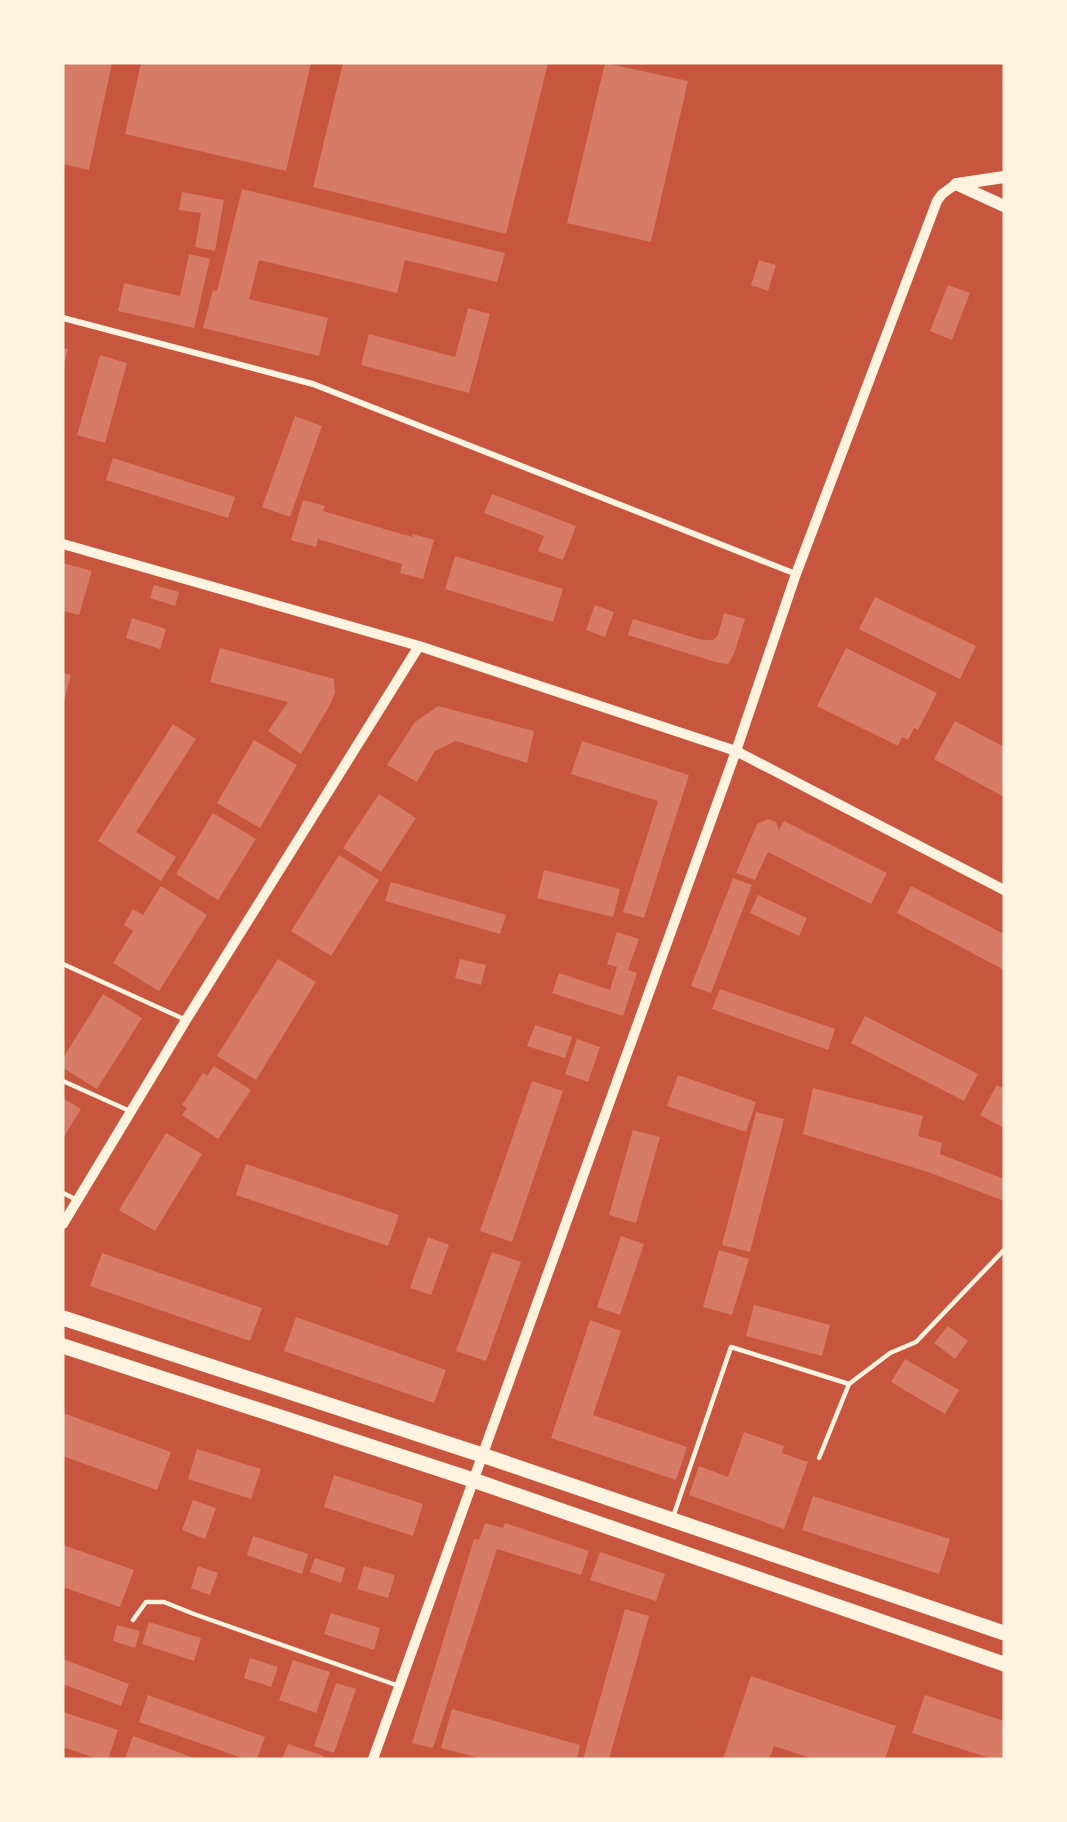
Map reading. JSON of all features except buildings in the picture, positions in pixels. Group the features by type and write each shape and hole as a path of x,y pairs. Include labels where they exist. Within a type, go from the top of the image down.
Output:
{"main road":[{"path":"956,184 1004,177"},
{"path":"956,184 1004,206"},
{"path":"63,1318 482,1455 1004,1633"},
{"path":"63,1346 473,1480 1004,1664"}],"street":[{"path":"373,1759 736,750 796,574 937,201 942,194 956,184"},
{"path":"63,318 313,384 796,574"},
{"path":"63,544 419,646 736,750 1004,890"},
{"path":"63,1224 186,1020 419,646"}],"lane":[{"path":"63,964 186,1020"},
{"path":"63,1081 132,1112"},
{"path":"63,1193 77,1200"},
{"path":"819,1458 849,1384 890,1353 916,1342 1004,1250"},
{"path":"673,1520 731,1347 849,1384"},
{"path":"133,1620 146,1602 164,1602 399,1686"}]}
